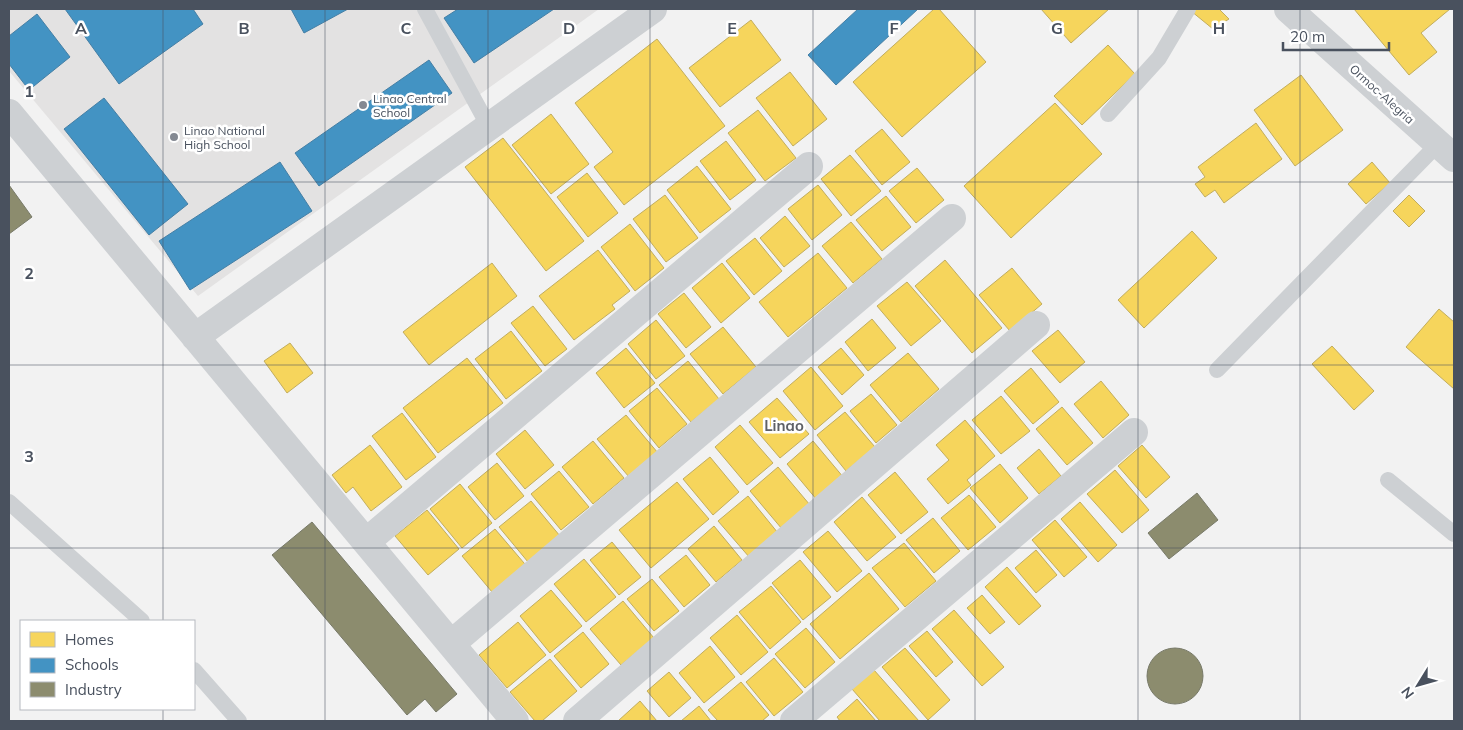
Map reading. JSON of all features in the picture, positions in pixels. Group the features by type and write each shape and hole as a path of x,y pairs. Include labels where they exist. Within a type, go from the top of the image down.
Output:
{"street":[{"path":"196,337 653,9"},
{"name":"Ormoc-Alegria","path":"1288,9 1446,151"},
{"path":"9,113 515,721"},
{"path":"366,542 809,166"},
{"path":"451,644 952,218"},
{"path":"577,721 1036,325"},
{"path":"794,721 1134,432"}],"lane":[{"path":"425,9 489,127"},
{"path":"1108,114 1159,58 1188,9"},
{"path":"1217,370 1446,151"},
{"path":"1388,480 1454,534"},
{"path":"9,502 141,620"},
{"path":"195,671 239,721"}],"shaded area":[{"path":"9,9 599,9 198,296 9,71"}],"building: Homes":[{"path":"934,9 939,9 986,62 902,137 853,82"},
{"path":"1041,9 1109,9 1071,43"},
{"path":"1193,9 1219,9 1229,19 1213,29 1191,11"},
{"path":"1354,9 1450,9 1421,33 1437,52 1409,75"},
{"path":"751,20 781,60 720,107 689,68"},
{"path":"657,39 725,126 624,205 594,167 613,152 575,103"},
{"path":"1108,45 1135,74 1082,125 1054,96"},
{"path":"790,72 827,119 793,146 756,98"},
{"path":"1301,75 1343,130 1295,166 1254,110"},
{"path":"1055,103 1102,154 1011,238 964,186"},
{"path":"758,110 796,158 765,181 728,133"},
{"path":"551,114 589,164 551,194 512,145"},
{"path":"1256,123 1282,159 1224,203 1215,190 1205,197 1195,184 1205,177 1198,167"},
{"path":"882,129 910,162 882,185 855,151"},
{"path":"503,138 584,241 546,271 465,167"},
{"path":"726,141 756,180 730,200 700,161"},
{"path":"850,155 881,191 851,216 821,179"},
{"path":"1372,162 1390,183 1366,204 1348,184"},
{"path":"697,166 731,209 700,233 667,190"},
{"path":"917,168 944,200 916,223 889,191"},
{"path":"587,173 618,213 588,237 557,197"},
{"path":"818,185 842,215 812,240 788,209"},
{"path":"665,195 698,238 666,262 633,219"},
{"path":"1409,195 1425,211 1409,227 1393,211"},
{"path":"886,196 911,227 882,251 856,220"},
{"path":"785,216 810,246 784,267 760,238"},
{"path":"851,222 882,259 853,283 822,246"},
{"path":"630,224 664,268 635,291 601,247"},
{"path":"1192,231 1217,258 1144,328 1118,300"},
{"path":"755,238 782,271 754,295 726,261"},
{"path":"598,250 630,291 612,305 615,309 574,340 539,296"},
{"path":"818,253 847,288 788,337 759,302"},
{"path":"945,260 1002,328 972,353 915,286"},
{"path":"492,263 517,296 429,365 403,332"},
{"path":"722,263 750,298 721,323 692,288"},
{"path":"1012,268 1042,304 1010,331 979,295"},
{"path":"907,282 941,321 911,346 877,306"},
{"path":"684,293 711,327 686,348 658,314"},
{"path":"533,306 567,349 545,366 511,323"},
{"path":"1439,309 1454,322 1454,389 1406,347"},
{"path":"872,319 896,348 868,371 845,342"},
{"path":"656,320 685,356 656,379 628,344"},
{"path":"723,327 756,367 723,394 690,354"},
{"path":"1058,330 1085,362 1060,383 1032,351"},
{"path":"511,331 542,371 506,399 475,359"},
{"path":"290,343 313,373 287,393 264,361"},
{"path":"1332,346 1374,391 1354,410 1312,364"},
{"path":"626,348 655,383 624,408 596,373"},
{"path":"841,348 864,375 842,395 818,367"},
{"path":"908,353 939,389 901,422 870,385"},
{"path":"467,358 503,403 438,453 403,408"},
{"path":"688,361 719,399 691,422 659,385"},
{"path":"811,367 843,406 815,430 783,391"},
{"path":"1031,368 1059,402 1033,424 1004,391"},
{"path":"1101,381 1129,415 1103,438 1074,404"},
{"path":"657,388 687,424 659,448 629,411"},
{"path":"871,394 897,425 876,443 850,411"},
{"path":"1001,396 1030,431 1001,454 972,420"},
{"path":"777,398 809,434 780,458 749,422"},
{"path":"1062,407 1093,443 1067,465 1036,429"},
{"path":"845,412 875,447 846,471 817,435"},
{"path":"402,413 436,457 406,480 372,436"},
{"path":"626,415 658,453 629,477 597,439"},
{"path":"965,420 995,456 967,480 971,485 948,504 927,479 949,460 936,445"},
{"path":"740,425 773,463 747,485 715,447"},
{"path":"525,430 554,465 525,489 496,454"},
{"path":"593,441 624,478 593,504 562,467"},
{"path":"813,441 844,478 817,500 787,464"},
{"path":"370,445 402,487 371,511 353,487 346,493 332,475"},
{"path":"1142,445 1170,477 1146,498 1118,466"},
{"path":"1039,449 1061,476 1039,494 1017,468"},
{"path":"710,457 739,492 713,515 683,479"},
{"path":"497,463 524,496 495,520 468,487"},
{"path":"1000,464 1028,498 1000,523 970,488"},
{"path":"778,467 810,505 782,529 750,491"},
{"path":"1115,470 1149,510 1122,533 1087,494"},
{"path":"559,471 589,507 561,530 531,494"},
{"path":"895,472 928,512 901,534 868,495"},
{"path":"677,482 709,519 651,568 619,530"},
{"path":"460,484 492,523 462,548 430,509"},
{"path":"969,495 996,527 968,550 941,518"},
{"path":"748,496 778,533 750,558 718,521"},
{"path":"862,497 896,537 867,561 834,522"},
{"path":"531,501 560,536 528,562 499,527"},
{"path":"1080,502 1117,545 1098,562 1061,519"},
{"path":"427,510 459,549 428,575 395,536"},
{"path":"933,518 960,551 934,573 906,540"},
{"path":"1055,520 1087,557 1064,577 1032,540"},
{"path":"714,526 742,560 716,582 688,549"},
{"path":"495,529 530,570 497,598 462,556"},
{"path":"828,531 862,571 837,592 803,552"},
{"path":"612,542 641,577 619,595 590,560"},
{"path":"904,543 936,581 905,607 872,568"},
{"path":"1036,550 1057,575 1036,593 1015,568"},
{"path":"686,555 710,585 684,607 659,577"},
{"path":"584,559 616,597 586,622 554,584"},
{"path":"800,560 831,597 803,620 772,583"},
{"path":"1007,567 1041,606 1019,625 985,587"},
{"path":"869,573 899,609 840,659 810,624"},
{"path":"652,579 679,611 654,631 627,599"},
{"path":"771,586 801,622 770,649 739,612"},
{"path":"551,590 582,626 550,653 520,616"},
{"path":"982,595 1005,622 990,634 967,608"},
{"path":"623,601 654,638 621,665 590,629"},
{"path":"954,610 1004,667 982,686 932,629"},
{"path":"737,615 768,652 741,675 710,638"},
{"path":"518,622 546,655 507,688 479,655"},
{"path":"806,628 835,662 805,688 775,654"},
{"path":"927,631 953,662 936,677 909,646"},
{"path":"583,632 609,664 581,688 554,656"},
{"path":"710,646 735,677 704,703 679,673"},
{"path":"905,648 950,700 928,720 882,667"},
{"path":"774,658 803,692 774,716 746,682"},
{"path":"550,659 577,691 542,721 535,721 510,692"},
{"path":"874,670 919,721 880,721 852,689"},
{"path":"669,672 691,698 669,717 647,691"},
{"path":"741,682 769,715 762,721 718,721 708,710"},
{"path":"857,699 876,721 840,721 837,717"},
{"path":"640,701 657,721 618,721"},
{"path":"699,706 711,721 681,721"}],"building: Schools":[{"path":"65,9 193,9 203,24 119,84"},
{"path":"291,9 348,9 304,33"},
{"path":"458,9 554,9 474,63 444,18"},
{"path":"858,9 918,9 836,85 808,55"},
{"path":"37,14 70,57 29,90 9,64 9,36"},
{"path":"429,60 452,93 319,186 295,153"},
{"path":"104,98 188,204 149,235 64,129"},
{"path":"280,162 312,211 190,290 159,241"}],"building: Industry":[{"path":"9,185 32,217 9,234"},
{"path":"1197,493 1218,520 1169,559 1148,533"},
{"path":"312,522 457,694 436,712 425,699 407,715 272,555"},
{"path":"1175,648 1186,650 1195,656 1201,665 1203,676 1201,687 1195,696 1186,702 1175,704 1164,702 1155,696 1149,687 1147,676 1149,665 1155,656 1164,650"}],"place":[{"name":"Linao Central School","path":"363,105"},
{"name":"Linao National High School","path":"174,137"}],"district":[{"name":"Linao","path":"784,425"}]}
